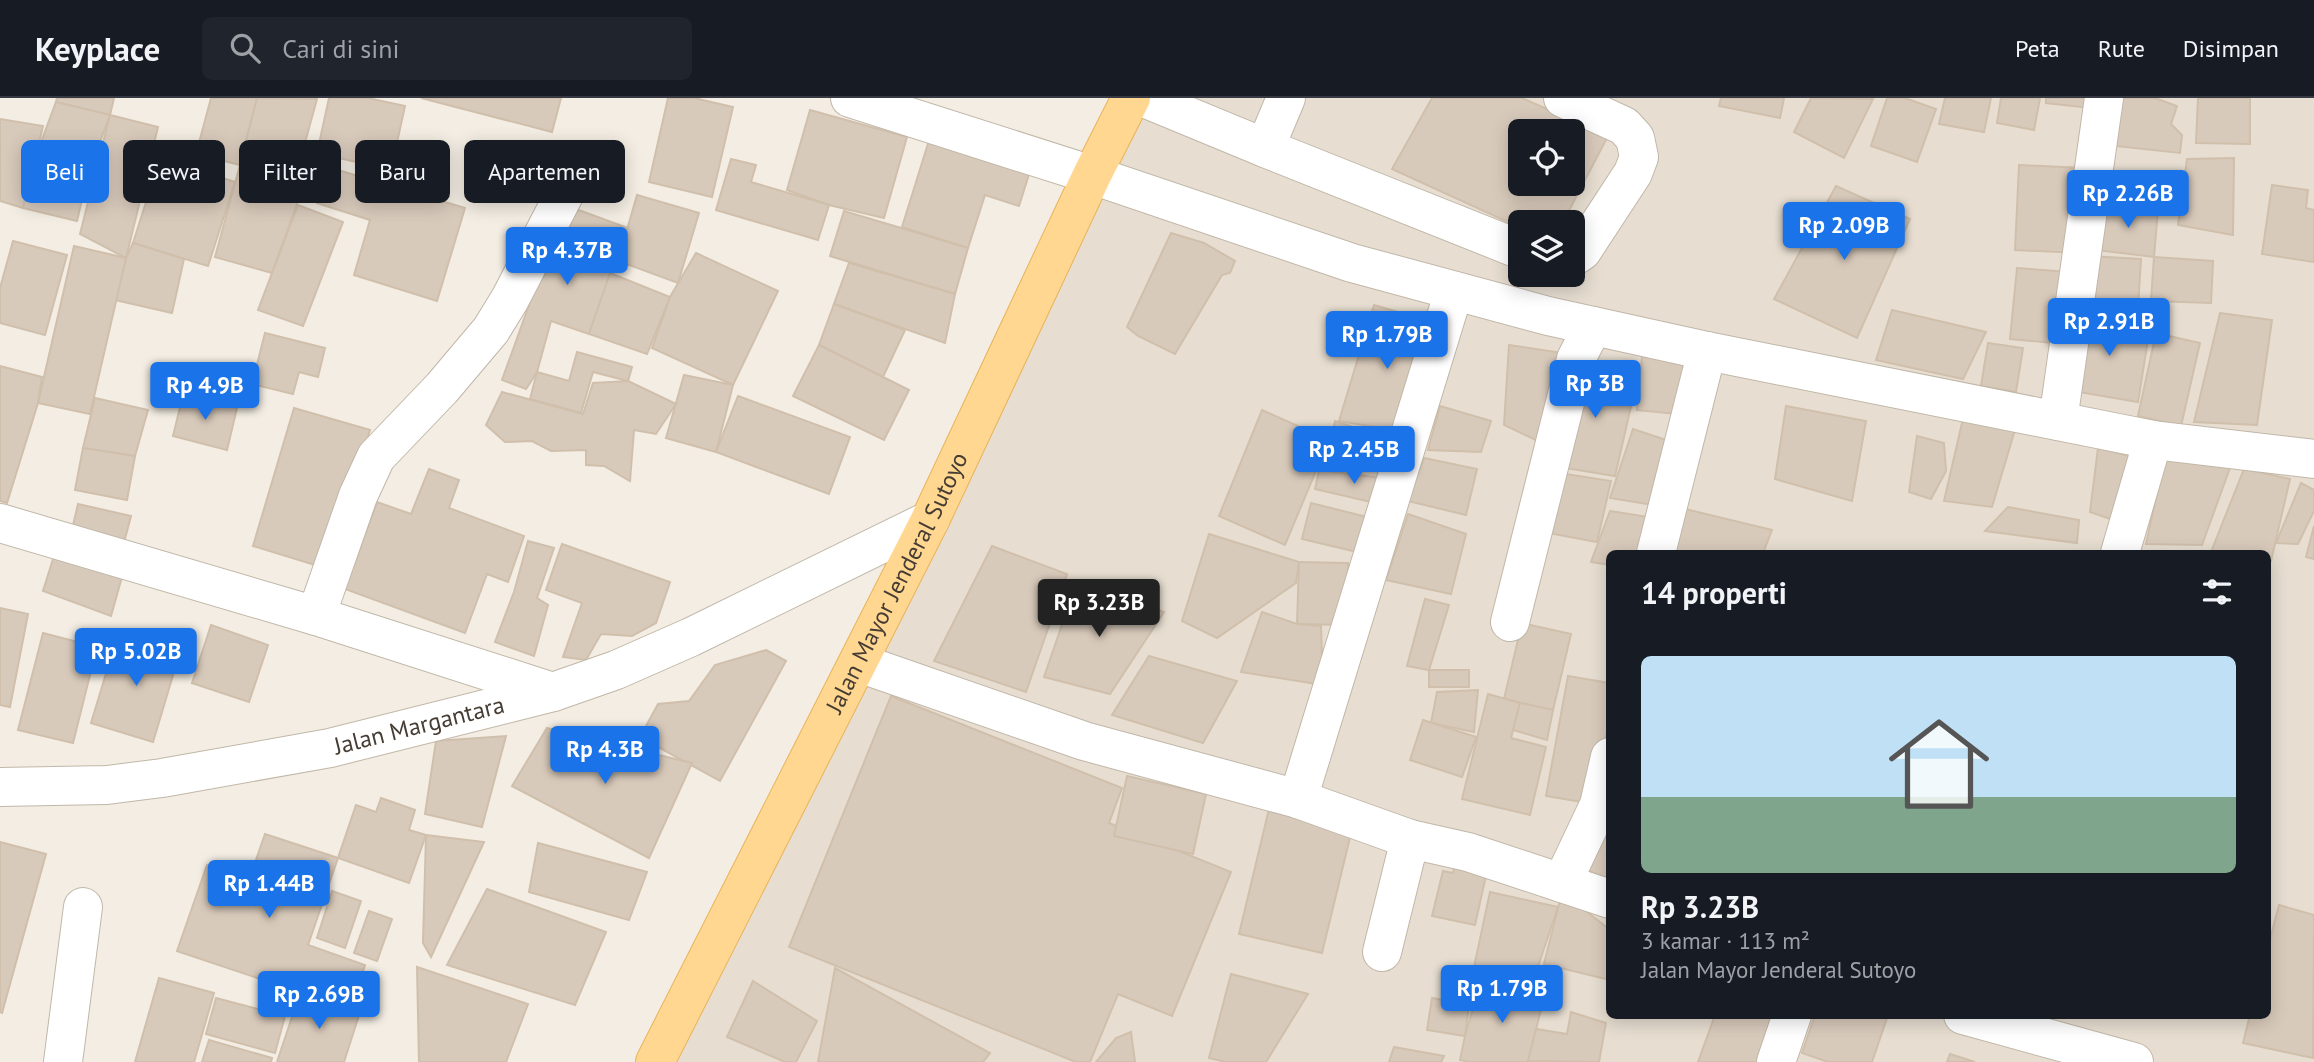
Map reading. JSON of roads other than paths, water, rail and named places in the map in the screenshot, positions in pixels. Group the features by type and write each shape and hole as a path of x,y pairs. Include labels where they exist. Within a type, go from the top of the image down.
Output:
{"main road":[{"name":"Jalan Mayor Jenderal Sutoyo","path":"655,1062 930,520 1131,98"}],"street":[{"path":"850,98 1092,175 1352,263 1592,326 2153,440 2314,459"},
{"path":"1144,98 1508,245"},
{"path":"1265,148 1286,98"},
{"path":"1563,98 1624,126 1635,138 1639,157 1633,173 1585,247"},
{"path":"2058,421 2104,98"},
{"path":"316,617 359,496 376,457 491,330 560,203"},
{"path":"1298,799 1454,291"},
{"path":"1510,622 1576,359 1592,326"},
{"path":"1657,550 1707,351"},
{"path":"2121,550 2153,440"},
{"name":"Jalan Margantara","path":"0,787 107,785 162,778 330,748 553,692 616,670 691,637 930,520"},
{"path":"0,523 316,617 553,692"},
{"path":"859,663 1084,741 1298,799 1409,838 1468,852 1606,898"},
{"path":"1562,883 1600,805 1606,776"},
{"path":"1382,952 1409,838"},
{"path":"63,1062 83,907"},
{"path":"1776,1062 1791,1019"},
{"path":"1980,1019 2134,1062"}]}
